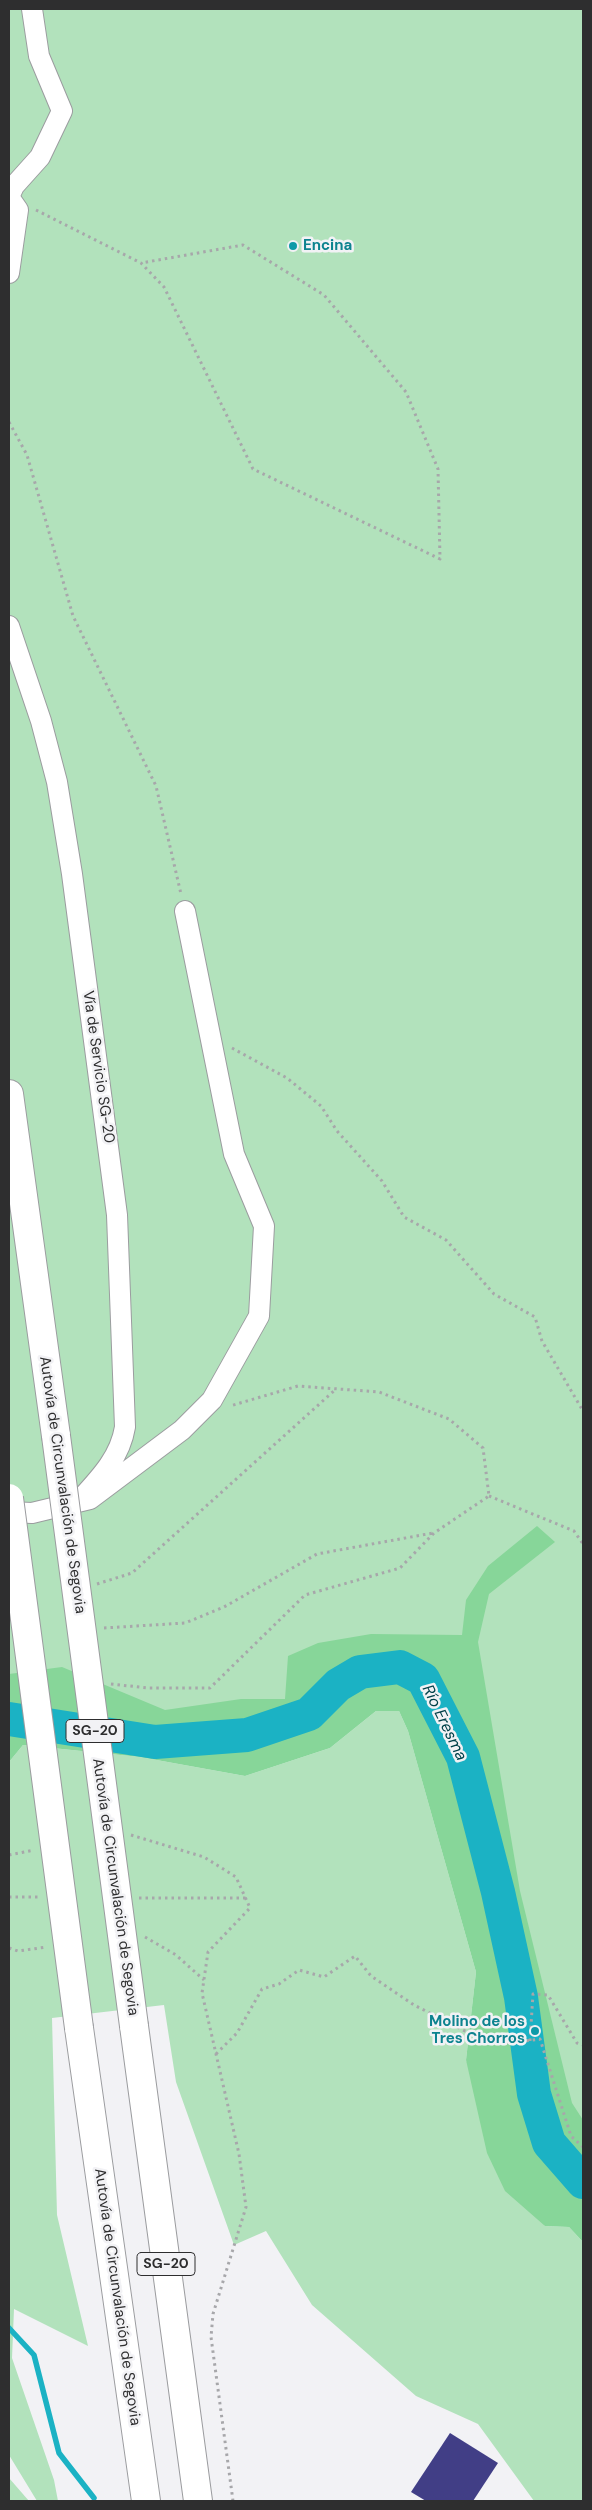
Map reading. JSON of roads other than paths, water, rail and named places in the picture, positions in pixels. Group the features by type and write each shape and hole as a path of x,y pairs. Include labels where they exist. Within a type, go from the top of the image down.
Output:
{"highway":[{"name":"Autovía de Circunvalación de Segovia","path":"9,1094 198,2501"},
{"name":"Autovía de Circunvalación de Segovia","path":"9,1498 79,2028 146,2501"}],"street":[{"path":"9,273 18,210 9,197 14,186 40,156 62,111 39,56 32,9"},
{"name":"Vía de Servicio SG-20","path":"9,626 41,721 57,782 72,874 118,1215 125,1427 122,1444 113,1461 78,1502"},
{"path":"9,1512 32,1513 90,1499 182,1430 212,1400 259,1316 264,1226 234,1154 185,911"}],"waterway":[{"name":"Río Eresma","path":"9,1719 155,1742 247,1735 309,1714 338,1685 360,1672 400,1667 423,1679 463,1757 498,1892 521,1997 534,2094 549,2143 583,2182"},
{"name":"Río Eresma","path":"577,2175 583,2170"},
{"path":"9,2328 34,2355 59,2453 94,2498"}],"place":[{"name":"Encina","path":"293,246"},
{"name":"Molino de los Tres Chorros","path":"535,2031"}]}
